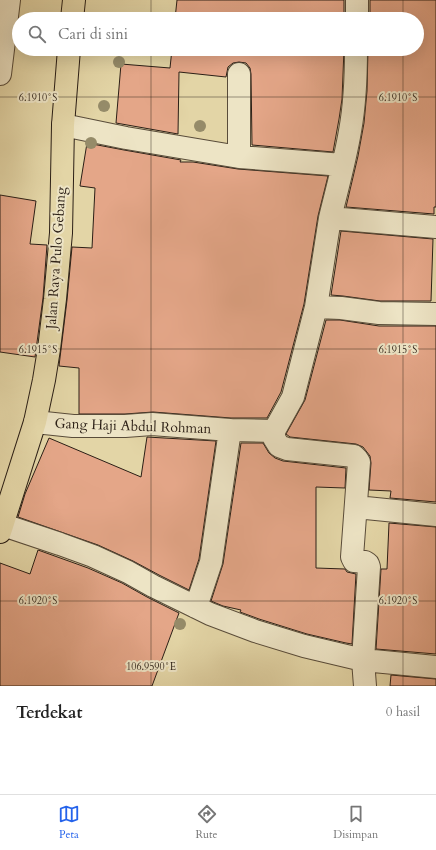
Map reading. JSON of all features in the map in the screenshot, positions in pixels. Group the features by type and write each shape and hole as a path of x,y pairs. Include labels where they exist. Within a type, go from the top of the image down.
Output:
{"main road":[{"path":"73,12 74,0"},
{"name":"Jalan Raya Pulo Gebang","path":"1,527 35,422 49,349 61,233 63,125 68,56"}],"street":[{"path":"0,74 8,0"},
{"path":"357,0 357,12"},
{"path":"356,56 354,104 350,132 330,218 316,307 293,397 274,431 274,438 279,446 287,449 354,456 359,462 352,557 354,561 365,562 369,567 363,660 365,686"},
{"path":"239,74 239,157"},
{"path":"63,125 126,138 239,157 343,165"},
{"path":"330,218 436,227"},
{"path":"316,307 341,308 379,313 436,314"},
{"name":"Gang Haji Abdul Rohman","path":"35,422 88,426 152,424 230,430 274,431"},
{"path":"196,607 210,562 216,533 230,430"},
{"path":"356,507 436,515"},
{"path":"1,527 60,544 112,564 210,614 255,631 304,646 363,660 436,667"}],"building":[{"path":"177,0 344,0 344,12 176,12"},
{"path":"370,0 436,0 436,207 434,207 434,214 346,207 364,123 368,56 424,56 424,12 370,12"},
{"path":"171,56 344,56 342,99 333,152 252,145 251,74 250,68 246,63 239,62 233,63 228,67 226,77 179,72 178,134 116,123 121,64 170,68"},
{"path":"87,143 181,160 180,162 193,162 238,169 328,176 318,216 304,304 281,392 267,418 231,418 153,412 125,414 79,414 79,368 59,366 72,247 92,248 95,188 80,186"},
{"path":"0,195 36,201 30,244 47,245 43,298 35,357 0,352"},
{"path":"341,231 433,239 431,301 380,301 331,295"},
{"path":"326,320 340,320 379,326 436,326 436,502 390,498 391,491 369,490 371,463 370,456 363,447 356,444 290,437 286,434 305,400"},
{"path":"147,437 216,441 199,559 189,590 98,545 18,517 25,494 49,438 141,477"},
{"path":"241,443 263,443 269,453 275,458 283,461 346,468 345,488 316,487 316,568 345,569 347,572 356,574 352,644 307,634 259,619 240,612 241,610 223,606 211,601 223,564"},
{"path":"389,523 436,527 436,654 376,649 381,569 387,569"},
{"path":"38,550 88,568 122,583 179,613 152,686 0,686 0,563 30,574"},
{"path":"391,675 436,679 436,686 390,686"}]}
